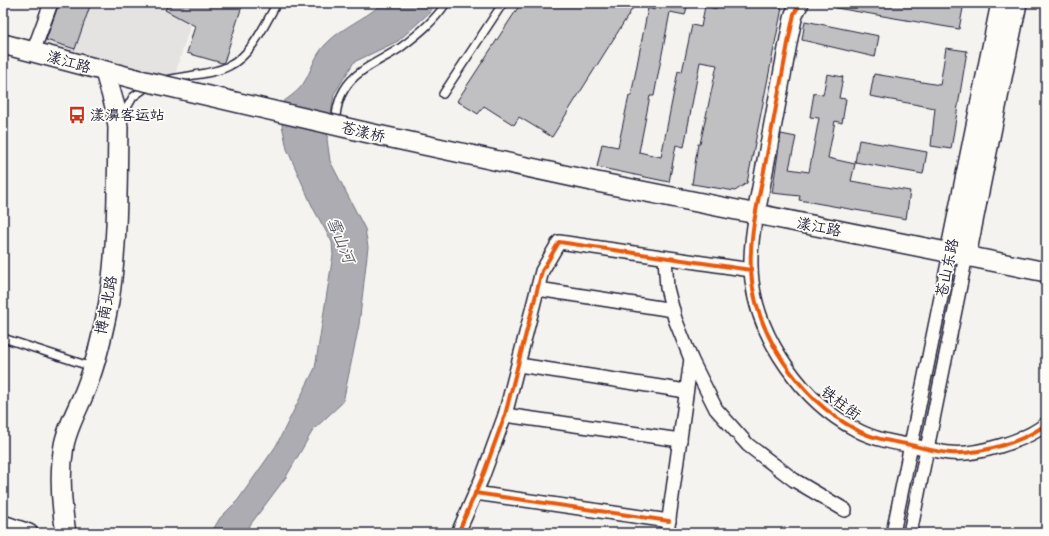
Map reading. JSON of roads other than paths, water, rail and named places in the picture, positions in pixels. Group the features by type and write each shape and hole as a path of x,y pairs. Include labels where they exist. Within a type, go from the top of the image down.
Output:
{"main road":[{"name":"苍山东路","path":"958,255 1001,3"},
{"name":"苍山东路","path":"958,255 1017,3"},
{"name":"漾江路","path":"3,44 136,79"},
{"name":"博南北路","path":"66,533 61,496 64,444 92,368 108,307 113,265 118,124 116,110 105,72"},
{"name":"苍漾桥","path":"136,79 373,134 592,181"},
{"name":"漾江路","path":"592,181 1046,272"}],"street":[{"path":"33,52 51,3"},
{"path":"756,214 794,14 800,3"},
{"name":"铁柱街","path":"756,214 752,237 751,270 755,300 765,325 790,373 807,392 830,413 856,430 876,438 950,453 991,448 1020,438 1046,424"},
{"path":"458,533 505,415 542,271 559,242 751,270"},
{"name":"苍山东路","path":"893,533 910,445 958,255"},
{"name":"苍山东路","path":"910,533 927,448 958,255"},
{"path":"665,258 667,288 673,310 691,359 716,409 748,445 794,480 845,510"},
{"path":"538,289 673,310"},
{"path":"475,493 668,527 691,359"},
{"path":"519,365 686,391"},
{"path":"505,415 680,440"},
{"path":"3,524 29,533"}],"lane":[{"path":"118,124 133,97 143,88 160,81 228,67 238,61 249,49 277,3"},
{"path":"336,116 338,103 343,90 357,74 400,48 425,28 446,3"},
{"path":"444,94 504,3"},
{"path":"3,338 92,368"}],"water":[{"name":"雪山河","path":"383,3 436,3 430,12 398,41 354,62 334,94 327,139 330,161 365,229 368,247 359,325 343,402 313,430 286,477 244,533 211,533 220,518 238,500 276,446 315,368 333,255 332,242 313,208 287,149 278,106 301,87 318,54 332,38"}],"place":[{"name":"漾濞客运站","path":"77,115"}]}
